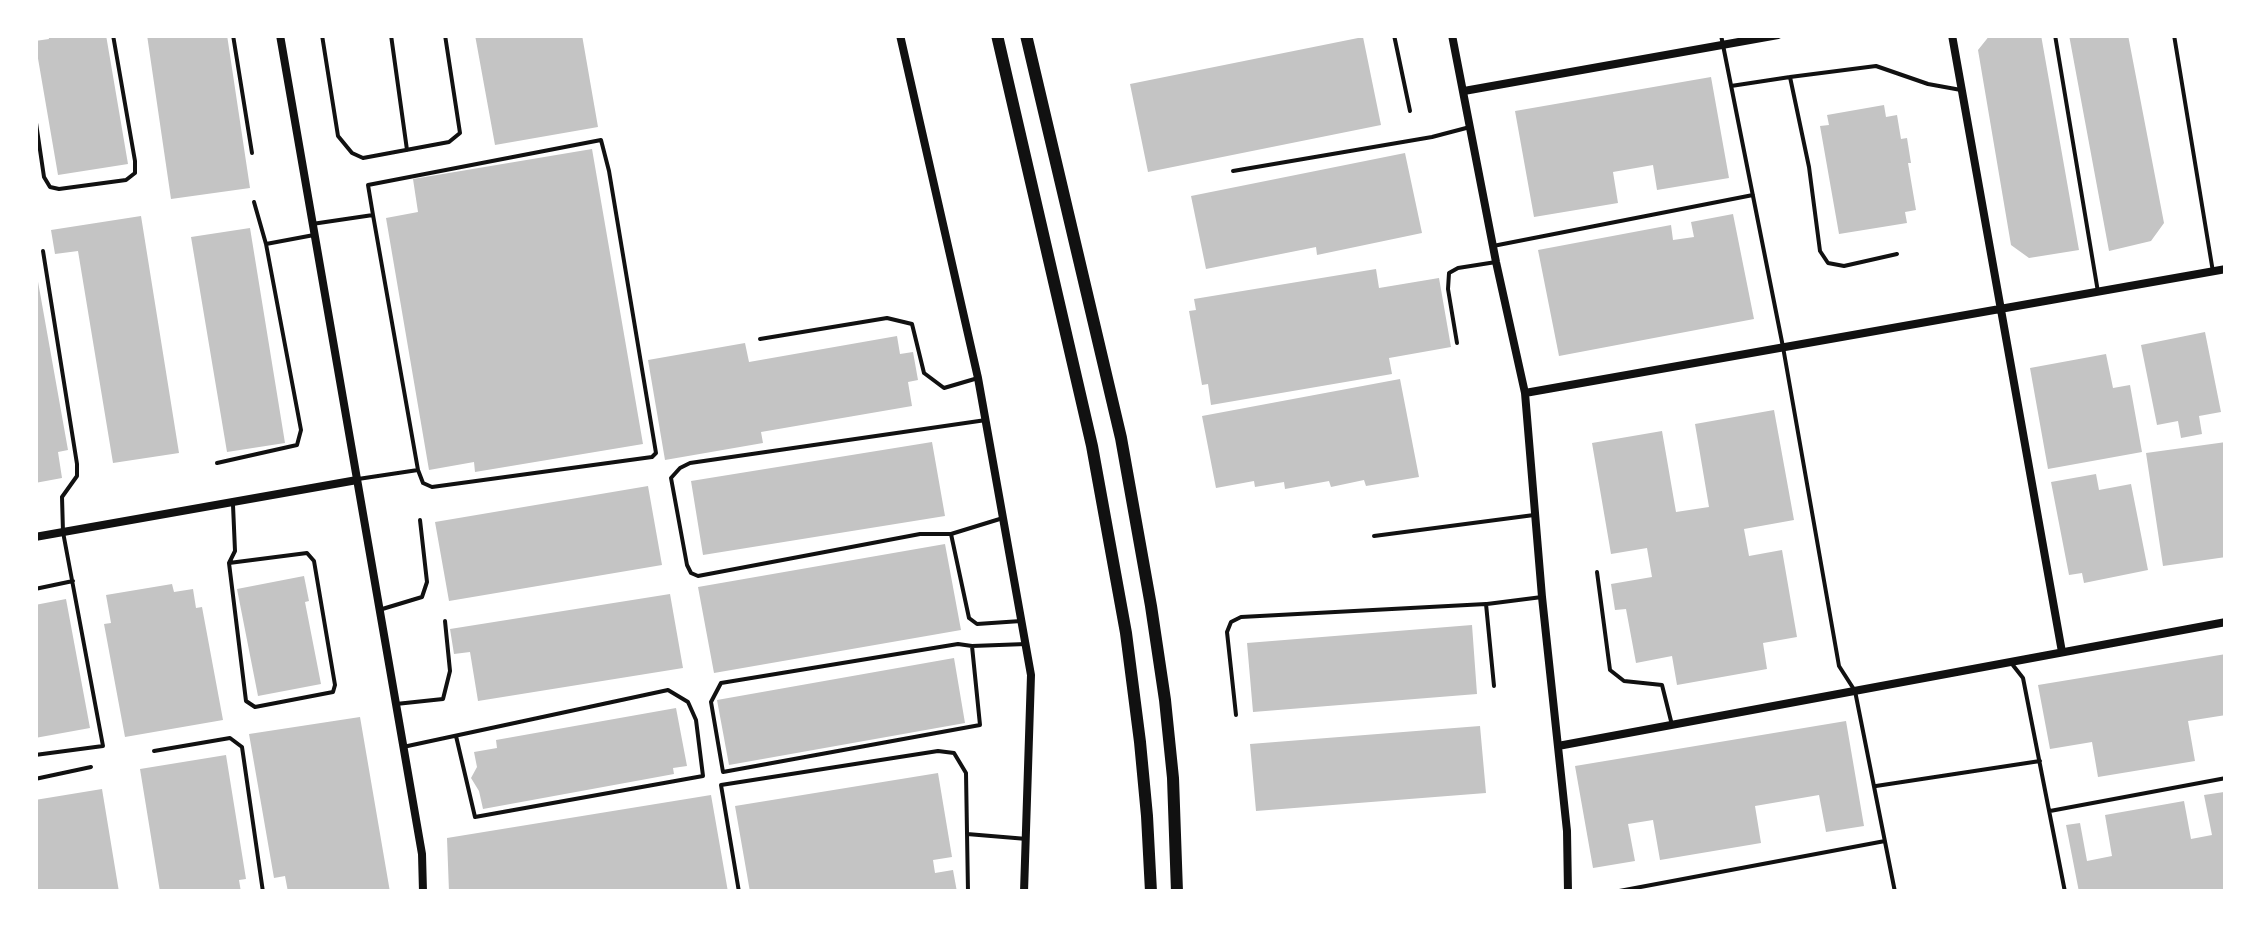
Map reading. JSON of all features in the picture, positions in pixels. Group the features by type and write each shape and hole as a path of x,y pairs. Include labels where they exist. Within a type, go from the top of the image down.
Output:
{"main road":[{"path":"996,35 1092,446 1126,633 1142,760 1150,892"},
{"path":"1026,35 1121,438 1152,606 1173,778 1177,892"}],"street":[{"path":"280,35 422,854 423,892"},
{"path":"900,35 978,378 1032,675 1024,892"},
{"path":"1452,35 1525,393 1566,831 1568,892"},
{"path":"1464,91 1722,40 1778,35"},
{"path":"1952,35 2062,652"},
{"path":"1525,393 2226,269"},
{"path":"35,537 357,480"},
{"path":"1558,746 2226,622"}],"lane":[{"path":"35,116 44,177 50,187 126,180 135,173 113,35"},
{"path":"234,35 252,153"},
{"path":"322,35 338,136 352,153 363,158 449,142 460,132 445,35"},
{"path":"392,35 407,150"},
{"path":"1394,35 1410,111"},
{"path":"2055,35 2098,292"},
{"path":"2174,35 2213,272"},
{"path":"1722,40 1783,347 1839,666 1855,691 1896,892"},
{"path":"1731,86 1876,66 1928,84 1962,90"},
{"path":"1790,78 1809,167 1820,251 1828,263 1844,266 1897,254"},
{"path":"1234,171 1470,127"},
{"path":"601,140 656,453 652,457 432,487 423,483 373,215 368,185 601,140"},
{"path":"1494,246 1753,195"},
{"path":"218,463 297,446 300,430 266,244 254,202"},
{"path":"312,224 373,215"},
{"path":"266,244 314,235"},
{"path":"35,756 104,746 63,532 62,497 77,476 77,464 43,251"},
{"path":"1457,342 1449,273 1496,262"},
{"path":"760,339 887,318 912,324 924,373 944,388 978,378"},
{"path":"986,420 690,463 671,478 687,566 698,576 920,534 950,534 1003,518"},
{"path":"357,480 418,470"},
{"path":"229,564 307,554 314,561 333,692 254,707 246,701 229,564 235,551 233,502"},
{"path":"1374,536 1534,515"},
{"path":"379,610 422,597 427,582 420,520"},
{"path":"950,534 969,618 977,624 1022,621"},
{"path":"1597,572 1610,670 1624,681 1662,684 1672,725"},
{"path":"35,589 72,581"},
{"path":"1236,716 1226,632 1231,622 1241,618 1542,598"},
{"path":"1486,604 1494,686"},
{"path":"396,704 443,699 450,671 445,621"},
{"path":"972,646 980,725 724,772 711,702 721,682 958,644 1026,644"},
{"path":"2010,662 2023,678 2065,892"},
{"path":"403,747 668,690 688,702 696,720 702,776 475,817 456,736"},
{"path":"154,751 230,738 242,747 263,892"},
{"path":"739,892 721,785 938,751 954,753 966,773 968,892"},
{"path":"1875,786 2040,761"},
{"path":"35,778 91,767"},
{"path":"2050,812 2226,778"},
{"path":"967,834 1026,840"},
{"path":"1614,892 1886,841"}],"building":[{"path":"48,35 106,35 128,164 58,175 35,41 49,39"},
{"path":"147,35 227,35 250,188 171,199"},
{"path":"475,35 582,35 598,127 495,145"},
{"path":"1990,35 2041,35 2079,250 2029,258 2011,245 1978,50"},
{"path":"2069,35 2128,35 2164,223 2151,241 2109,251"},
{"path":"1363,37 1381,125 1148,172 1130,84"},
{"path":"1711,77 1729,178 1657,190 1653,165 1613,172 1618,203 1534,217 1515,111"},
{"path":"1884,105 1886,117 1897,115 1901,139 1907,138 1916,210 1905,212 1907,223 1839,234 1820,126 1829,125 1827,115"},
{"path":"592,149 643,444 475,472 474,462 429,470 386,218 418,212 413,179"},
{"path":"1405,153 1422,233 1317,255 1316,247 1206,269 1191,196"},
{"path":"1733,214 1754,319 1559,356 1538,250 1671,225 1673,240 1694,237 1691,222"},
{"path":"141,216 179,453 113,463 78,251 55,254 51,230"},
{"path":"250,228 285,443 227,452 191,237"},
{"path":"1376,269 1379,288 1439,278 1451,347 1389,358 1392,374 1211,405 1208,384 1202,385 1189,311 1196,310 1194,299"},
{"path":"35,277 68,450 58,452 62,478 35,483"},
{"path":"2205,332 2221,412 2199,416 2202,434 2181,438 2178,421 2157,425 2141,345"},
{"path":"897,336 900,354 913,352 918,380 908,382 912,406 761,432 763,443 665,460 648,360 745,343 749,362"},
{"path":"2106,354 2113,388 2130,385 2142,452 2048,469 2030,368"},
{"path":"1400,379 1419,477 1366,486 1364,480 1331,487 1329,481 1285,489 1284,482 1255,487 1254,481 1216,488 1202,416"},
{"path":"1774,410 1794,520 1744,529 1749,556 1782,550 1797,637 1763,643 1767,669 1677,685 1672,656 1636,663 1626,609 1615,610 1611,584 1652,577 1647,548 1611,554 1592,443 1662,431 1676,512 1709,507 1695,424"},
{"path":"932,442 945,516 703,555 691,481"},
{"path":"2226,442 2226,557 2163,566 2146,453"},
{"path":"2096,474 2099,490 2131,484 2148,570 2084,583 2082,573 2069,575 2051,482"},
{"path":"648,486 662,565 449,601 435,522"},
{"path":"945,544 961,630 714,673 698,587"},
{"path":"304,576 309,601 305,602 321,684 258,696 237,589"},
{"path":"172,584 174,592 193,589 196,608 202,607 223,720 125,737 104,624 111,623 106,595"},
{"path":"670,594 683,668 478,701 470,652 454,654 450,629"},
{"path":"66,599 90,728 35,738 35,605"},
{"path":"1472,625 1477,694 1253,712 1247,643"},
{"path":"2226,654 2226,715 2188,721 2195,761 2098,777 2092,742 2050,749 2038,685"},
{"path":"954,658 965,723 729,765 717,700"},
{"path":"676,708 687,766 673,768 674,774 483,809 471,778 477,767 474,752 497,748 496,740"},
{"path":"360,717 390,892 288,892 285,876 274,878 249,734"},
{"path":"1846,721 1864,826 1826,832 1819,795 1755,806 1761,843 1660,860 1653,820 1628,824 1635,861 1593,868 1575,766"},
{"path":"1480,726 1486,793 1256,811 1250,744"},
{"path":"226,755 246,879 239,880 241,892 160,892 140,769"},
{"path":"938,773 952,857 933,860 935,873 953,870 957,892 750,892 735,806"},
{"path":"102,789 119,892 35,892 35,800"},
{"path":"2224,792 2226,892 2079,892 2066,825 2080,823 2087,861 2112,856 2105,815 2184,801 2191,839 2212,835 2204,795"},
{"path":"711,795 728,892 449,892 447,838"}]}
